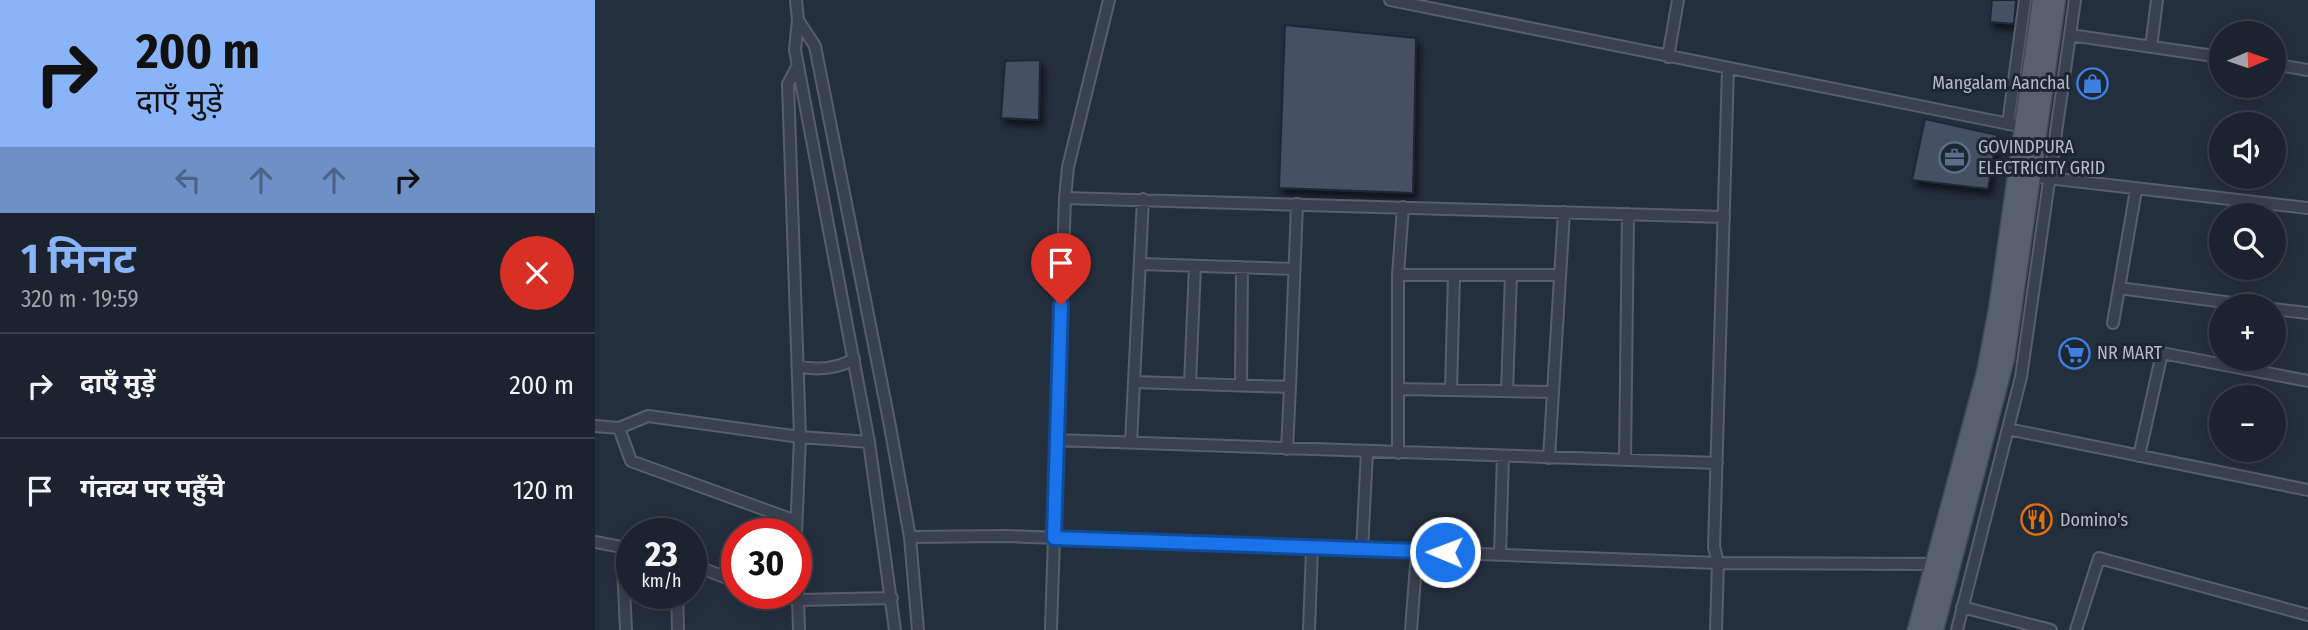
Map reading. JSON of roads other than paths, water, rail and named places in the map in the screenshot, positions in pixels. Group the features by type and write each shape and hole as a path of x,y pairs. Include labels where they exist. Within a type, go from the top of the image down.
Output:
{"main road":[{"path":"1917,630 1986,373 2042,0"},
{"path":"1934,630 2004,358 2031,176 2023,127 2056,0"}],"street":[{"path":"796,0 798,20 795,50 869,442 895,630"},
{"path":"1051,630 1065,198 1068,167 1109,0"},
{"path":"1389,0 2023,127 2025,0"},
{"path":"1668,57 1678,0"},
{"path":"1957,630 2021,377 2075,0"},
{"path":"2151,47 2157,0"},
{"path":"798,20 815,46 871,326 909,537 918,630"},
{"path":"2070,35 2209,55"},
{"path":"796,518 800,437 787,84 798,65"},
{"path":"2286,66 2308,70"},
{"path":"1716,630 1719,563 1714,547 1728,69"},
{"path":"2031,176 2308,208"},
{"path":"2113,323 2136,190"},
{"path":"1065,198 1724,217"},
{"path":"1131,443 1143,199"},
{"path":"1287,450 1297,204"},
{"path":"1398,453 1398,275 1403,207"},
{"path":"1549,457 1564,212"},
{"path":"1625,460 1628,214"},
{"path":"1140,264 1294,269"},
{"path":"1190,384 1195,266"},
{"path":"1241,385 1242,267"},
{"path":"1398,275 1560,275"},
{"path":"1451,390 1454,275"},
{"path":"1507,391 1511,275"},
{"path":"2119,288 2209,300"},
{"path":"2286,310 2308,313"},
{"path":"2139,456 2162,353 2308,381"},
{"path":"798,366 825,369 854,359"},
{"path":"1134,382 1290,387"},
{"path":"1398,389 1553,392"},
{"path":"595,426 619,428 648,416 800,437 869,442"},
{"path":"619,428 631,461 788,518"},
{"path":"2008,429 2308,490"},
{"path":"1056,440 1717,463"},
{"path":"1362,550 1367,452"},
{"path":"1500,554 1503,456"},
{"path":"909,537 1006,536 1719,563 1934,564"},
{"path":"595,542 616,546"},
{"path":"1309,630 1312,548"},
{"path":"1411,630 1417,552"},
{"path":"2076,630 2099,558 2308,615"},
{"path":"889,576 912,574"},
{"path":"812,600 892,598"},
{"path":"1962,607 2051,630"},
{"path":"626,609 626,630"},
{"path":"677,609 678,630"},
{"path":"798,609 799,630"}],"place":[{"name":"Mangalam Aanchal","path":"2093,83"},
{"name":"GOVINDPURA ELECTRICITY GRID","path":"1955,157"},
{"name":"NR MART","path":"2074,353"},
{"name":"Domino's","path":"2037,520"}]}
